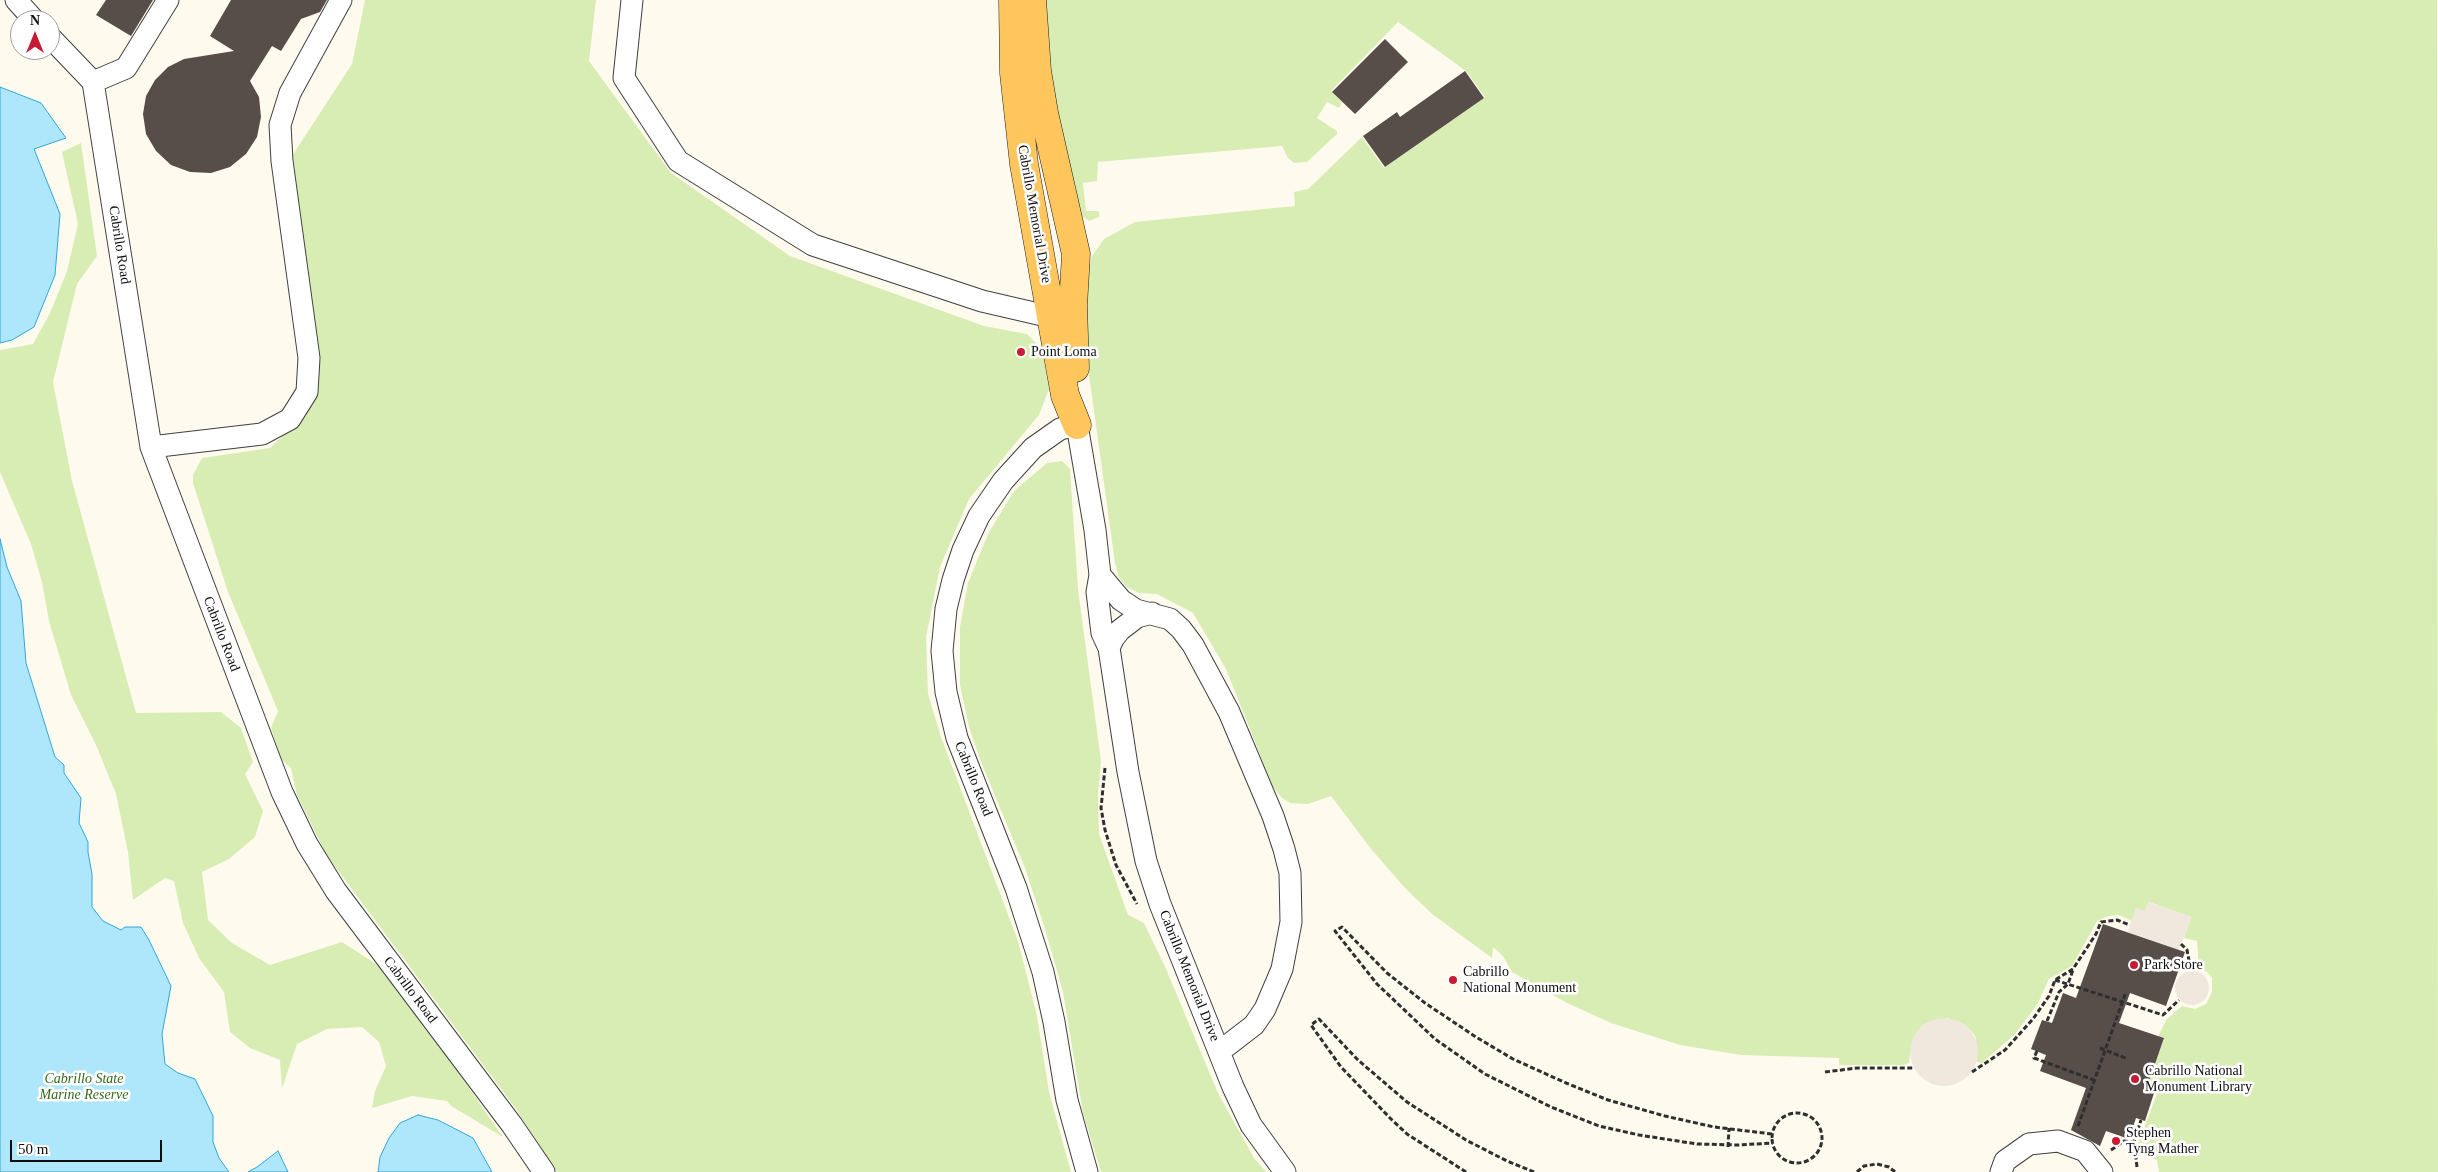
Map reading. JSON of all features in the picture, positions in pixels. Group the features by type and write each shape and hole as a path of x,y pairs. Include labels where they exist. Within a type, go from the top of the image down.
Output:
{"main road":[{"name":"Cabrillo Memorial Drive","path":"1013,0 1014,73 1018,120 1032,216 1065,395 1077,425"},
{"name":"Cabrillo Memorial Drive","path":"1032,0 1037,72 1044,113 1076,254 1073,306 1078,395 1077,425"}],"street":[{"path":"16,0 25,10"},
{"path":"60,47 93,82 126,68 168,0"},
{"path":"151,447 262,434 290,419 307,392 310,358 282,162 280,125 290,93 341,0"},
{"path":"632,0 624,78 678,161 813,245 982,301 1051,317"},
{"name":"Cabrillo Road","path":"93,82 151,447 265,753 292,815 336,891 512,1125 544,1172"},
{"name":"Cabrillo Road","path":"1077,425 1060,429 1033,448 1003,481 979,516 963,550 953,580 946,609 942,651 946,692 957,738 1016,888 1043,972 1054,1022 1067,1100 1087,1172"},
{"name":"Cabrillo Memorial Drive","path":"1077,425 1095,530 1100,575 1097,592 1102,633 1109,648 1128,772 1146,861 1163,912 1219,1052 1254,1025 1273,991 1288,944 1291,922 1290,874 1273,816 1229,712 1193,645 1181,629 1170,619 1136,610 1121,600 1100,575"},
{"path":"1109,648 1120,630 1137,617 1152,613"},
{"path":"1219,1052 1251,1125 1285,1172"},
{"path":"2001,1172 2005,1161 2029,1144 2058,1141 2085,1151 2102,1172"}],"path":[{"path":"2047,1022 2059,992 2068,984 2073,969 2096,934 2101,922 2117,920 2130,925"},
{"path":"1772,1134 1692,1123 1608,1100 1513,1059 1425,1003 1387,973 1342,927 1336,931 1376,984 1434,1040 1485,1074 1551,1107 1599,1126 1639,1135 1697,1144 1728,1146 1773,1143"},
{"path":"2182,944 2187,950 2191,971"},
{"path":"1972,1072 2005,1050 2033,1019 2049,996 2055,980 2073,969"},
{"path":"2055,980 2163,1015 2180,1000"},
{"path":"2078,1126 2126,992"},
{"path":"1466,1172 1407,1134 1396,1124 1354,1081 1310,1025 1318,1020 1358,1060 1407,1102 1466,1140 1507,1161 1534,1172"},
{"path":"2100,1048 2128,1058"},
{"path":"2037,1051 2034,1058 2094,1080"},
{"path":"1824,1072 1857,1068 1914,1068"},
{"path":"1802,1113 1818,1123 1823,1136 1820,1150 1816,1156 1803,1163 1789,1162 1782,1159 1773,1143 1772,1134 1774,1127 1783,1117 1789,1114 1802,1113"},
{"path":"2137,1167 2134,1142 2141,1120"},
{"path":"1728,1146 1729,1128"},
{"path":"2111,1151 2124,1141 2134,1142"},
{"path":"1858,1172 1864,1166 1877,1164 1895,1172"}],"green space":[{"path":"365,0 596,0 589,61 671,173 790,256 984,326 1027,334 1042,349 1049,389 1039,415 969,499 940,567 926,637 928,694 941,737 1018,941 1037,1016 1049,1092 1071,1172 557,1172 516,1109 327,856 297,795 291,768 281,759 271,728 278,711 228,592 193,483 193,475 202,458 270,448 301,418 292,156 352,64"},
{"path":"1042,0 2437,0 2438,1172 2159,1172 2157,1160 2145,1156 2138,1144 2158,1091 2147,1087 2164,1039 2158,1036 2167,1019 2182,1006 2195,1009 2206,1004 2212,992 2212,978 2199,967 2197,941 2184,938 2191,917 2149,902 2145,911 2136,909 2132,921 2119,915 2109,916 2097,921 2072,966 2049,979 2037,1005 2015,1034 1982,1063 1977,1062 1976,1038 1973,1033 1948,1018 1927,1023 1910,1054 1909,1063 1903,1065 1839,1065 1839,1058 1741,1055 1680,1045 1611,1023 1567,1003 1512,972 1503,956 1493,947 1492,958 1432,914 1405,888 1371,849 1331,796 1308,804 1290,803 1282,798 1273,787 1226,669 1193,613 1157,594 1139,593 1127,587 1119,578 1115,563 1085,346 1085,285 1092,256 1104,239 1135,222 1295,206 1294,192 1308,189 1362,137 1384,168 1485,97 1466,71 1398,22 1331,91 1342,103 1339,108 1327,102 1317,118 1337,131 1337,134 1307,162 1294,163 1288,158 1282,146 1098,162 1097,181 1083,183 1086,211 1099,211 1099,217 1089,221 1081,215 1064,157 1052,104"},
{"path":"81,143 97,256 77,284 53,382 72,481 136,713 221,712 241,728 253,762 245,774 263,811 255,837 229,859 202,872 208,920 232,943 270,965 342,942 379,966 449,1059 503,1137 451,1106 447,1101 412,1096 372,1108 375,1091 386,1066 379,1042 362,1027 327,1029 297,1044 282,1088 280,1060 250,1048 230,1032 224,992 199,958 183,923 174,881 165,878 133,900 128,852 116,794 96,745 71,695 49,621 42,582 31,544 0,472 0,350 33,344 50,313 67,271 78,224 62,152"},
{"path":"1062,461 1070,469 1078,589 1101,761 1098,795 1099,834 1128,915 1144,923 1166,969 1218,1093 1254,1158 1266,1172 1101,1172 1083,1113 1063,992 1045,929 1025,868 981,762 969,727 960,685 960,627 968,583 988,534 1014,491 1047,463"}],"shaded area":[{"path":"2148,902 2192,917 2179,950 2128,932 2136,908 2145,911"},
{"path":"2192,971 2204,976 2209,988 2204,1000 2192,1005 2180,1000 2175,988 2180,976"},
{"path":"1944,1018 1957,1021 1968,1028 1975,1039 1978,1052 1975,1065 1968,1076 1957,1083 1944,1086 1931,1083 1920,1076 1913,1065 1910,1052 1913,1039 1920,1028 1931,1021"}],"water":[{"path":"0,87 41,103 66,138 34,149 60,214 55,275 34,327 12,340 0,343"},
{"name":"Cabrillo State Marine Reserve","path":"0,539 7,567 21,601 26,663 55,757 64,765 64,773 81,798 79,823 88,842 92,874 92,907 103,921 121,930 125,927 141,927 149,940 171,986 162,1034 165,1064 178,1073 195,1079 213,1116 213,1142 219,1158 229,1172 0,1172"},
{"path":"418,1115 438,1120 473,1138 492,1172 378,1172 380,1157 389,1138 400,1123"},
{"path":"278,1151 288,1172 248,1172 257,1167"}],"building":[{"path":"106,0 153,0 131,36 96,15"},
{"path":"231,0 327,0 320,12 301,19 281,51 272,46 250,81 259,97 261,117 257,137 246,154 230,167 211,173 190,172 171,165 156,151 146,134 143,114 146,96 155,80 168,67 184,59 234,51 210,36"},
{"path":"1385,39 1408,62 1355,114 1332,92"},
{"path":"1465,71 1484,98 1385,167 1363,136 1397,112 1400,117"},
{"path":"2103,924 2185,952 2166,1006 2130,993 2119,1023 2164,1038 2146,1090 2154,1093 2145,1121 2136,1118 2129,1139 2106,1131 2100,1146 2071,1130 2086,1088 2040,1071 2046,1055 2031,1049 2042,1020 2052,1023 2063,993 2076,998"}],"place":[{"name":"Point Loma","path":"1021,352"},
{"name":"Park Store","path":"2134,965"},
{"name":"Cabrillo National Monument","path":"1453,980"},
{"name":"Cabrillo National Monument Library","path":"2135,1079"},
{"name":"Stephen Tyng Mather","path":"2116,1141"}]}
